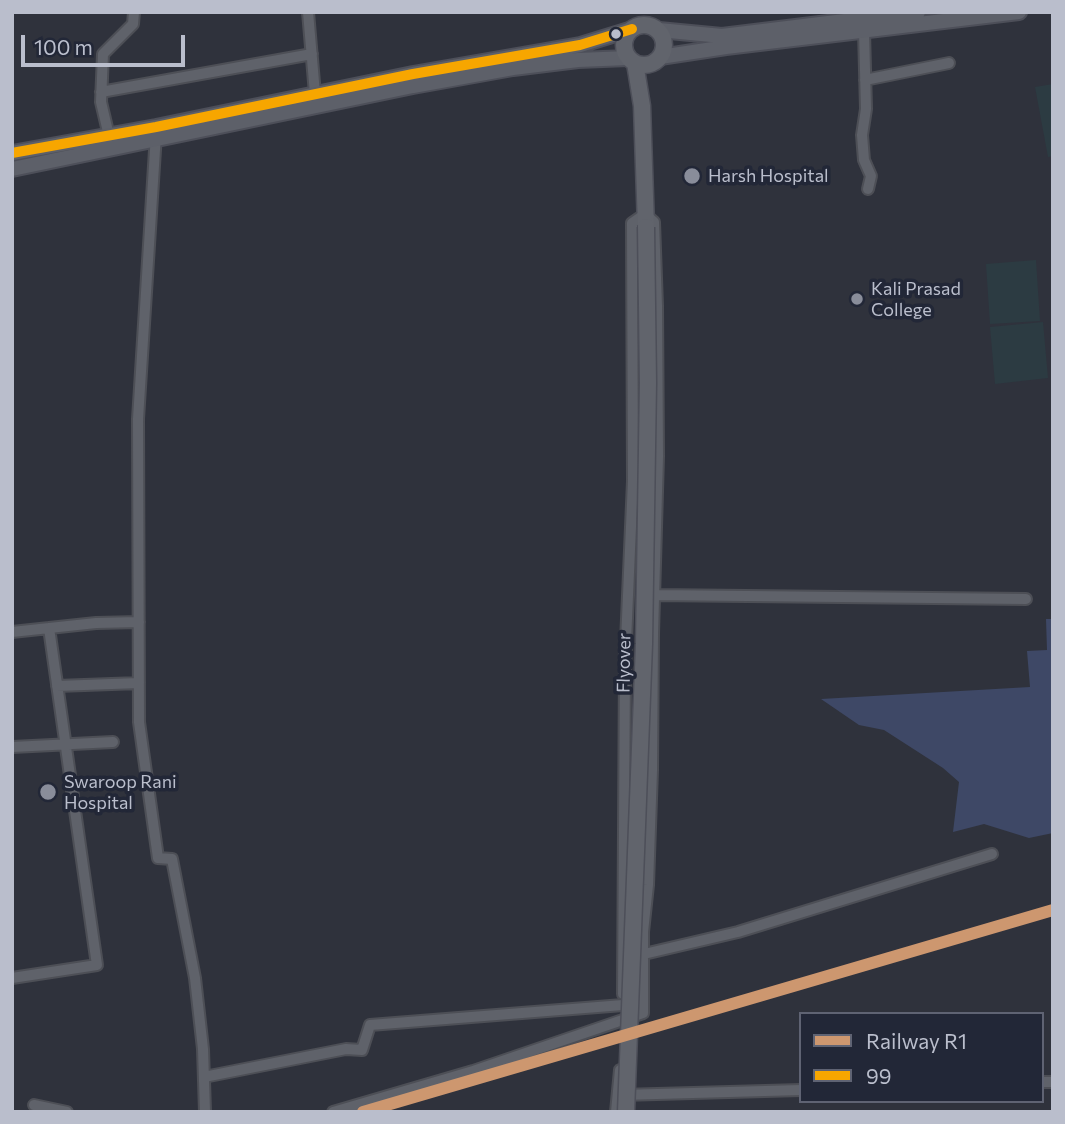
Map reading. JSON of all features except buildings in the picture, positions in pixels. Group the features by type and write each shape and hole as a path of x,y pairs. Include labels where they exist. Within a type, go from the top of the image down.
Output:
{"main road":[{"path":"644,60 664,46 656,12"},
{"path":"12,169 315,94 580,45 635,23 659,30 722,36 918,12"},
{"path":"12,153 109,136 156,134 513,68 578,60 644,60 726,47 1020,12"},
{"path":"635,23 624,43 644,60"},
{"name":"Flyover","path":"626,1112 643,672 648,383 642,106 644,60"}],"street":[{"path":"109,136 101,102 103,54 132,24 134,12"},
{"path":"307,12 315,94"},
{"path":"863,31 866,109 862,135 864,160 871,176 868,189"},
{"path":"101,92 312,54"},
{"path":"865,80 949,63"},
{"path":"156,134 138,419 139,722 158,858 172,859 195,978 205,1112"},
{"path":"333,1112 474,1071 624,1021 643,1013 643,932 648,886 652,769 659,443 653,222 645,221 632,223 633,481 625,664 624,1021 616,1112"},
{"path":"654,595 1026,599"},
{"path":"12,632 139,622"},
{"path":"12,978 97,965 49,628"},
{"path":"57,686 139,683"},
{"path":"12,747 113,742"},
{"path":"644,954 738,932 992,854"},
{"path":"204,1077 346,1049 362,1050 370,1025 623,1005"},
{"path":"618,1096 799,1090"},
{"path":"34,1105 67,1112"}],"shaded area":[{"path":"1053,84 1053,156 1048,157 1035,87"},
{"path":"1036,260 1040,321 990,324 986,264"},
{"path":"1043,322 1048,378 995,384 990,327"}],"water":[{"path":"1046,619 1053,619 1053,833 1029,838 984,824 953,832 959,782 943,768 884,730 859,725 821,699 1030,687 1027,651 1047,650"}],"rail line":[{"name":"R1","path":"363,1112 1053,910"}],"transit line":[{"name":"99","path":"12,153 156,127 413,74 580,45 632,29"}],"place":[{"name":"Harsh Hospital","path":"692,176"},
{"name":"Kali Prasad College","path":"857,299"},
{"name":"Swaroop Rani Hospital","path":"48,792"}]}
